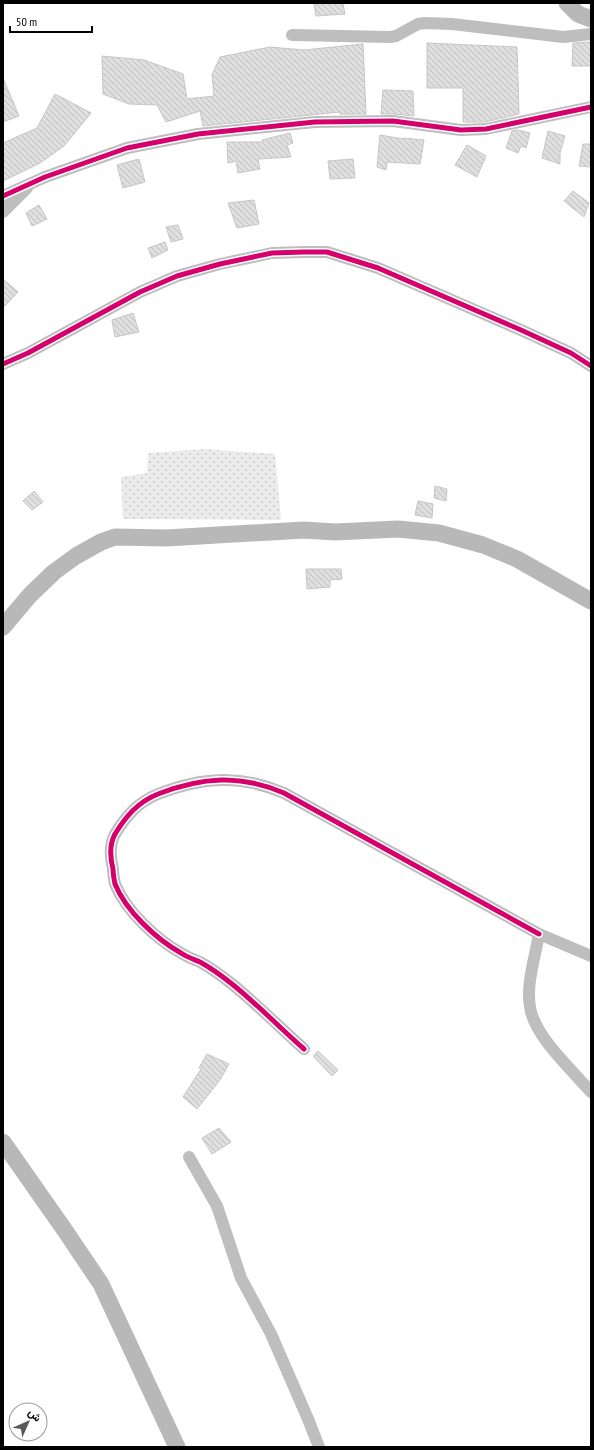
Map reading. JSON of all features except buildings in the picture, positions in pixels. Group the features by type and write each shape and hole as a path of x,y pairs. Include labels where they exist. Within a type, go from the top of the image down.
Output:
{"main road":[{"path":"567,3 578,14 591,19"},
{"path":"3,627 30,595 54,572 76,556 95,545 115,537 166,538 304,530 335,532 398,529 439,533 483,545 517,559 591,601"},
{"path":"3,1142 66,1232 100,1284 177,1447"}],"street":[{"path":"292,35 390,37 396,36 418,24 425,23 452,24 563,37 591,34"},
{"path":"3,196 90,160 127,148 198,134 315,122 393,121 461,130 486,129 591,107"},
{"path":"3,212 30,184"},
{"path":"3,364 28,353 140,292 177,276 220,264 265,255 327,252 378,268 571,353 591,366"},
{"path":"304,1049 232,984 213,970 168,946 150,930 123,899 115,883 110,853 112,839 122,822 132,810 143,802 164,792 210,780 231,779 251,781 262,784 284,793 539,934 591,956"},
{"path":"539,934 529,992 530,1008 533,1019 546,1040 591,1092"},
{"path":"189,1156 217,1206 241,1278 271,1334 319,1447"}],"shaded area":[{"path":"205,449 275,454 281,520 123,519 121,477 147,473 148,453"}],"cycle path":[{"path":"3,196 45,177 127,148 198,134 315,122 393,121 461,130 486,129 591,107"},
{"path":"3,364 28,353 140,292 177,276 220,264 272,253 327,252 378,268 571,353 591,366"},
{"path":"304,1049 224,978 204,964 171,947 152,932 126,904 115,884 111,860 111,847 113,838 124,821 133,810 144,801 174,788 206,781 236,780 268,787 284,793 539,934"}]}
